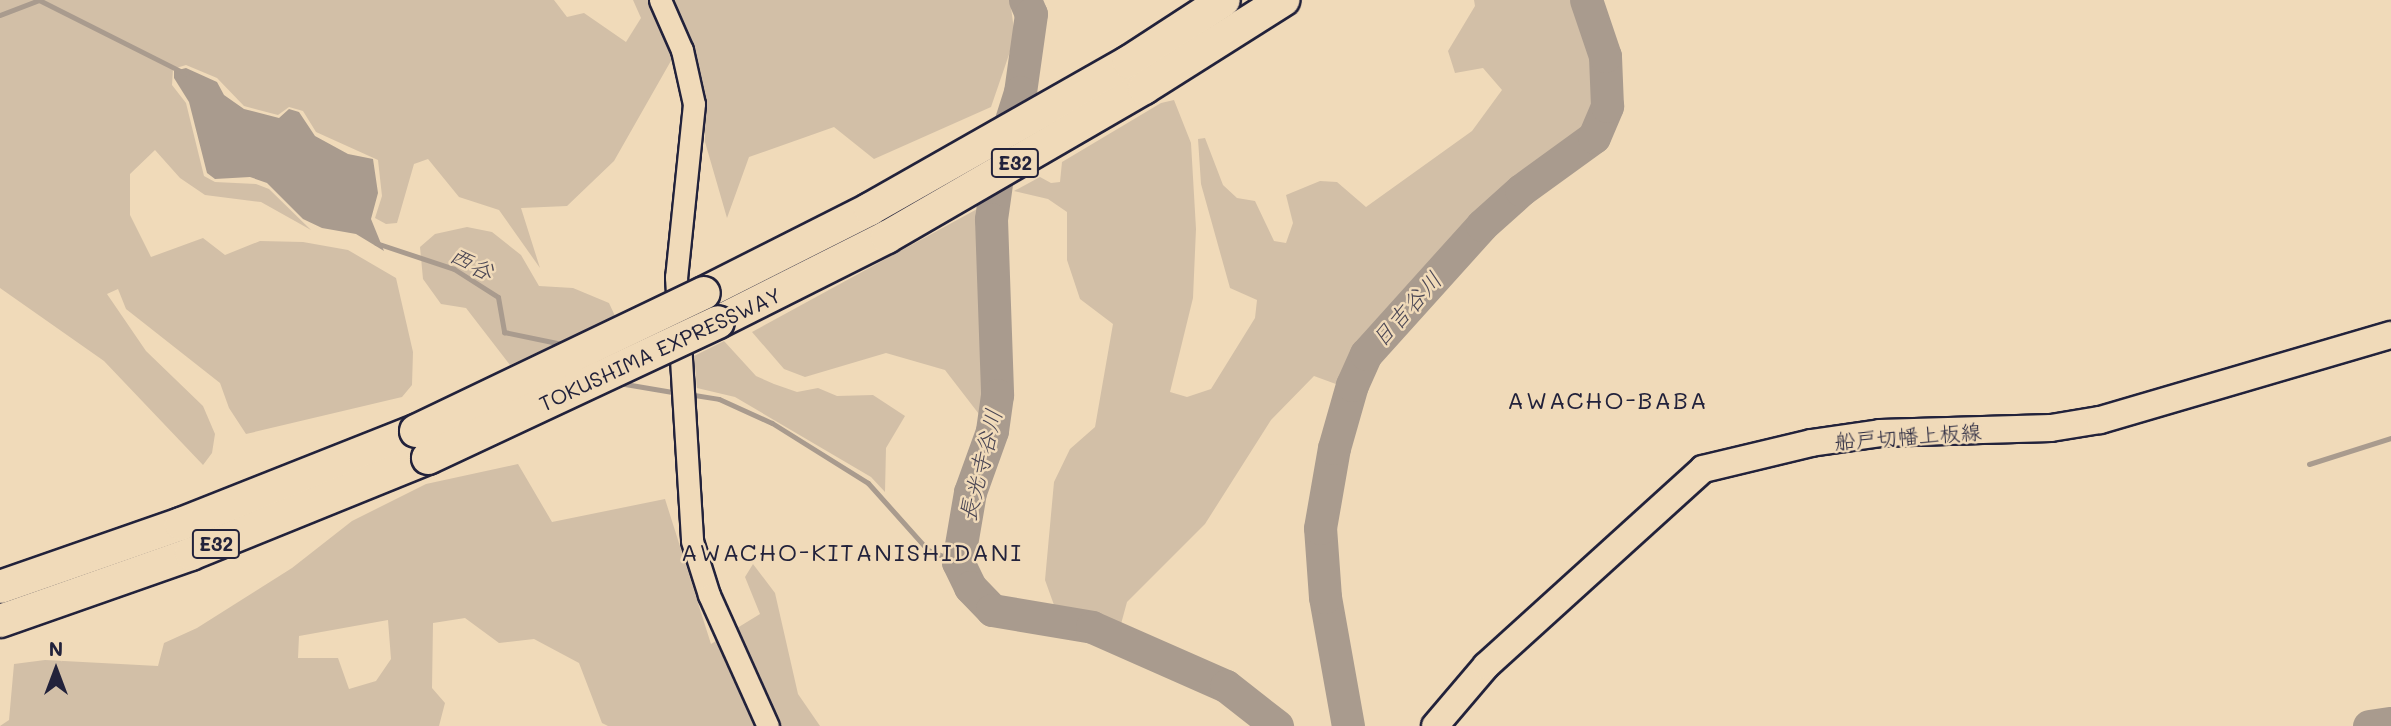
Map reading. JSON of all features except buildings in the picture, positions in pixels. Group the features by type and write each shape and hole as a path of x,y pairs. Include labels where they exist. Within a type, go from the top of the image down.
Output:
{"highway":[{"name":"TOKUSHIMA EXPRESSWAY","path":"0,587 422,444 718,322 887,237 1136,75 1224,0"},
{"name":"TOKUSHIMA EXPRESSWAY","path":"0,621 191,554 422,444 704,293 1283,0"}],"main road":[{"name":"船戸切幡上板線","path":"1435,726 1486,666 1703,469 1811,443 1880,433 2051,428 2100,420 2391,335"}],"street":[{"path":"660,0 682,50 694,104 676,277 690,520 695,558 768,726"}],"shaded area":[{"path":"0,0 554,0 567,17 584,13 626,42 641,18 633,0 648,0 663,28 672,59 614,161 567,206 521,208 540,268 499,210 459,197 428,159 414,164 397,223 386,224 375,218 382,196 378,160 316,132 303,111 289,107 278,115 244,106 217,78 186,65 173,69 172,85 186,103 204,176 215,182 256,184 269,189 311,230 261,202 205,195 180,178 155,150 130,174 130,215 151,257 203,238 225,255 260,241 303,242 348,250 396,278 413,352 412,385 402,397 246,434 229,408 220,383 126,309 118,289 107,294 146,351 203,406 215,434 212,453 203,465 104,361 0,288"},
{"path":"675,0 1010,0 1015,37 991,107 874,159 834,127 749,157 727,218 705,142 705,96"},
{"path":"1474,0 1580,0 1598,59 1602,102 1589,131 1519,180 1466,229 1361,348 1344,387 1314,376 1271,420 1205,524 1127,602 1121,624 1054,605 1045,580 1054,482 1070,449 1095,427 1113,324 1080,299 1067,260 1067,212 1048,199 1014,191 1040,177 1051,183 1060,182 1062,162 1161,103 1174,100 1191,143 1196,229 1193,298 1170,392 1187,397 1211,389 1255,318 1257,300 1230,288 1201,184 1198,139 1205,138 1223,185 1237,198 1255,201 1274,241 1286,243 1293,223 1286,195 1320,181 1337,182 1366,207 1472,131 1502,90 1483,68 1455,73 1448,51 1475,6"},
{"path":"186,68 217,82 224,95 244,109 279,118 289,109 299,112 315,136 348,154 373,159 378,193 371,219 384,251 356,234 322,228 303,219 267,183 250,177 215,179 207,173 189,102 174,78 174,71"},
{"path":"979,208 987,383 982,418 945,370 886,353 805,377 784,369 752,332"},
{"path":"467,227 492,232 521,255 539,286 573,288 609,303 615,316 510,365 466,308 441,304 423,279 420,247 435,234"},
{"path":"724,341 756,376 774,384 797,392 818,388 837,396 873,395 905,416 886,448 885,492 871,477 735,397 697,388 694,356"},
{"path":"518,464 552,522 665,499 711,644 760,614 745,577 753,564 775,593 798,694 820,726 608,726 602,723 579,663 534,639 499,643 465,618 433,623 432,688 445,703 439,726 0,726 9,720 14,664 45,660 158,666 164,643 197,628 292,568 352,521 426,484","holes":["388,620 391,659 376,681 349,689 338,658 298,658 299,636"]}],"waterway":[{"name":"西谷","path":"0,15 39,0 186,74"},
{"name":"長光寺谷川","path":"1025,0 1031,14 1020,92 1000,155 991,219 997,395 992,431 970,492 958,562 970,587 992,610 1092,627 1226,686 1277,726"},
{"name":"日吉谷川","path":"1348,726 1325,597 1320,528 1334,448 1352,385 1366,354 1482,225 1521,190 1594,137 1607,106 1605,56 1586,0"},
{"name":"西谷","path":"376,243 454,269 498,297 504,332 567,345"},
{"name":"西谷","path":"619,383 678,393"},
{"name":"西谷","path":"688,394 719,399 772,423 868,483 928,550 958,562"},
{"path":"2309,464 2391,438"},
{"path":"2365,718 2367,726"},
{"name":"日吉谷川","path":"2369,726 2391,723"}],"district":[{"name":"AWACHO-BABA","path":"1608,400"},
{"name":"AWACHO-KITANISHIDANI","path":"852,552"}]}
